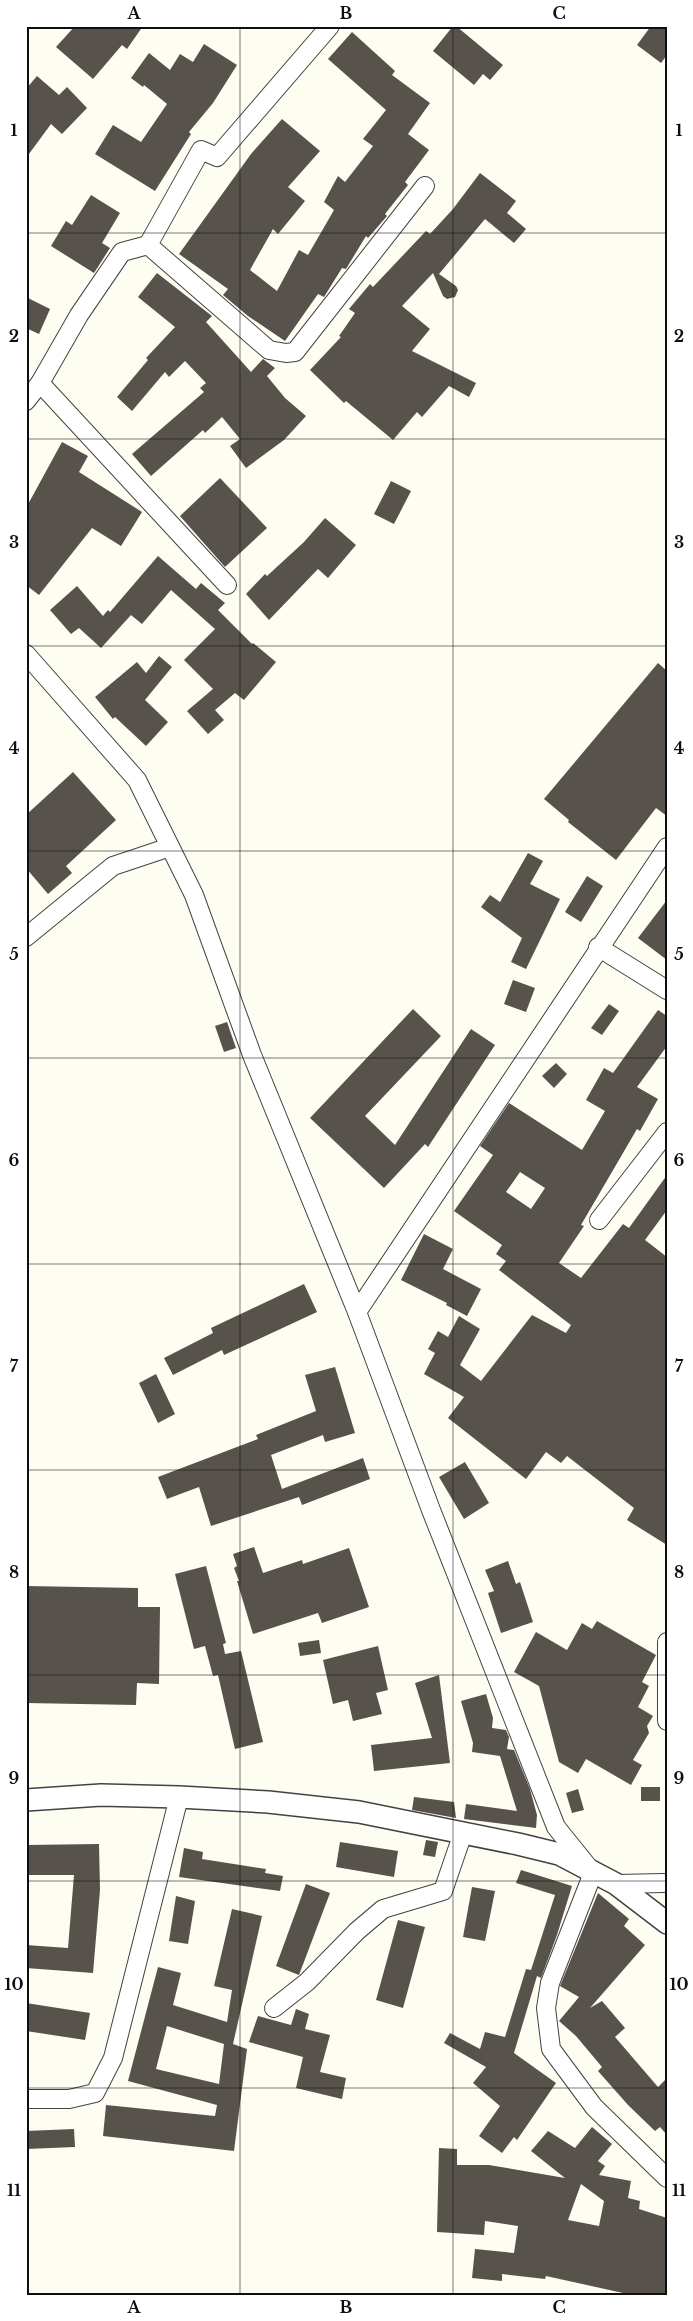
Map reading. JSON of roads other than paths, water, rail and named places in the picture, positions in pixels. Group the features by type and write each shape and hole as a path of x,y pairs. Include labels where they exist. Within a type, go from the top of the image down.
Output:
{"street":[{"path":"26,400 40,383 79,314 122,252 148,245 201,150 217,157 330,26"},
{"path":"148,245 269,350 286,354 295,352 425,186"},
{"path":"40,383 227,585"},
{"path":"26,654 137,780 161,824 194,896 252,1055 358,1312 431,1510 556,1827 593,1873"},
{"path":"27,938 113,866 170,847"},
{"path":"358,1312 598,947 667,847"},
{"path":"598,947 667,990"},
{"path":"599,1220 667,1132"},
{"path":"667,1642 667,1722"},
{"path":"26,1800 101,1794 268,1802 359,1812 559,1854 616,1884 667,1923"},
{"path":"26,2098 69,2099 94,2093 113,2058 179,1797"},
{"path":"274,2008 307,1982 357,1931 384,1909 443,1891 463,1833"},
{"path":"593,1873 550,1983 546,2008 552,2049 594,2107 667,2178"},
{"path":"616,1884 666,1882"}]}
